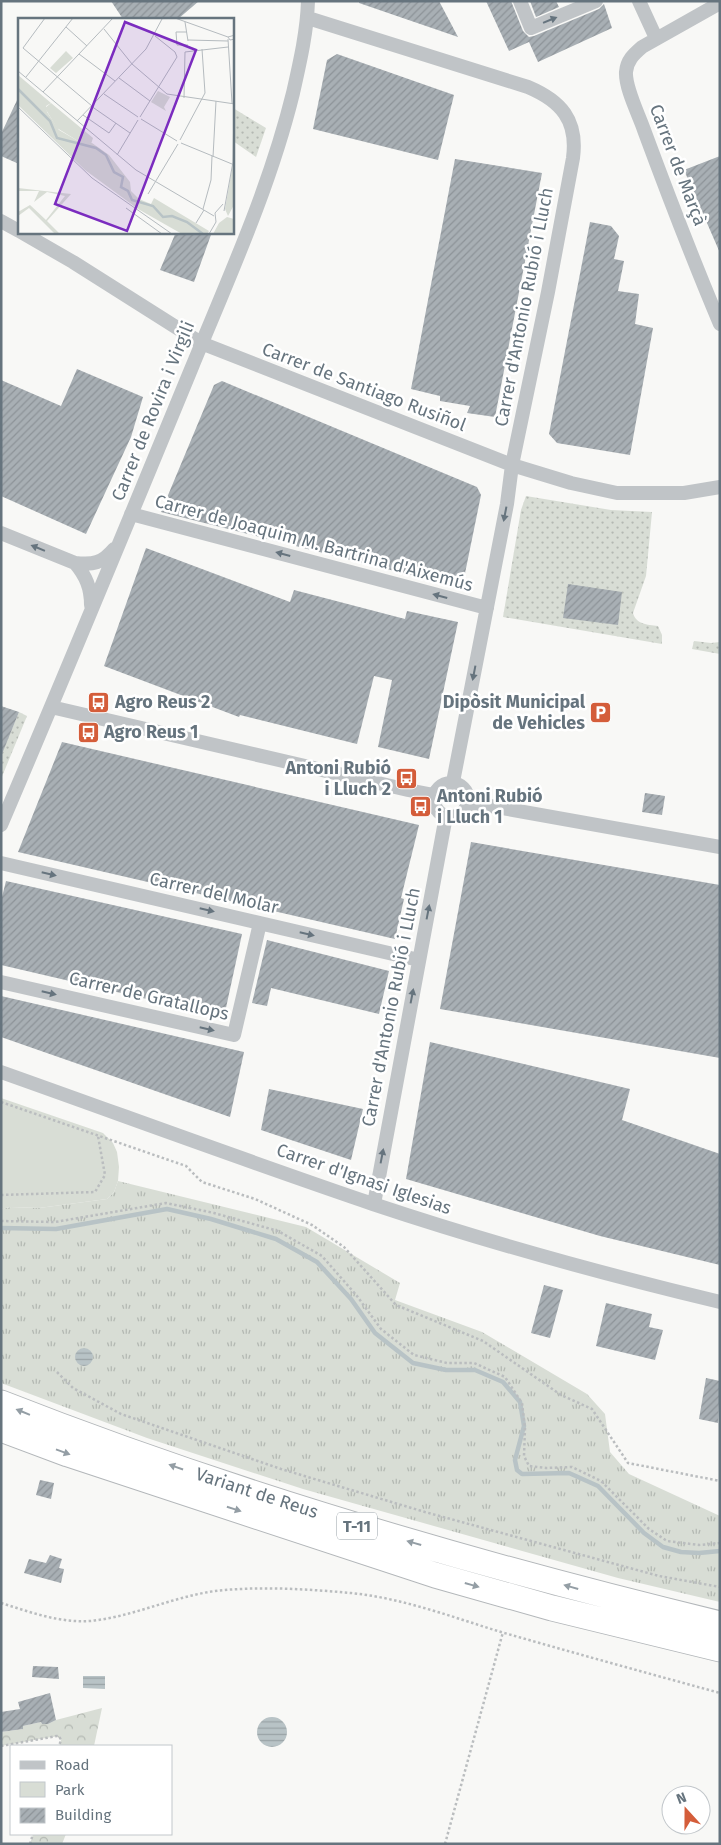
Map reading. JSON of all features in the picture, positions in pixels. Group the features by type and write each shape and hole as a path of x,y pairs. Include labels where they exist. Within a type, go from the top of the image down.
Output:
{"highway":[{"name":"Variant de Reus","path":"1,1403 71,1431 233,1487 397,1538 597,1594 720,1624"},
{"name":"Variant de Reus","path":"1,1429 68,1454 426,1572 552,1608 720,1649"},
{"path":"597,1594 720,1615"},
{"path":"552,1608 642,1642 720,1664"}],"street":[{"name":"Carrer de Rovira i Virgili","path":"1,825 121,539 273,162 302,57 308,18 308,1"},
{"path":"520,1 531,28 596,1"},
{"path":"639,1 656,38 720,4"},
{"name":"Carrer d'Antonio Rubió i Lluch","path":"308,18 528,87 555,101 561,107 572,126 574,137 573,158 548,292 512,465 507,504 453,782"},
{"name":"Carrer de Marçà","path":"656,38 632,55 628,63 626,73 630,92 666,190 720,324"},
{"name":"Carrer de Santiago Rusiñol","path":"1,221 18,231"},
{"name":"Carrer de Santiago Rusiñol","path":"24,234 73,262 201,343 512,465 571,483 617,493 684,493 720,487"},
{"name":"Carrer de Joaquim M. Bartrina d'Aixemús","path":"131,514 487,608"},
{"path":"1,533 75,563 88,564 107,557 121,539"},
{"path":"75,563 84,573 88,583 91,593 91,609"},
{"path":"51,707 434,795"},
{"path":"453,782 465,789 468,802 465,810 459,815 446,816 436,808 433,800 434,795 440,786 453,782"},
{"path":"468,802 720,847"},
{"name":"Carrer d'Antonio Rubió i Lluch","path":"374,1204 446,816"},
{"name":"Carrer del Molar","path":"1,863 419,960"},
{"name":"Carrer de Gratallops","path":"1,982 234,1035 260,923"},
{"name":"Carrer d'Ignasi Iglesias","path":"1,1072 374,1204 493,1242 720,1302"}],"path":[{"path":"1,1102 186,1166 202,1182 255,1199 312,1225 344,1247 396,1305 483,1341 561,1395 592,1409 628,1463 720,1481"},
{"path":"1,1195 94,1192 105,1175 98,1136"},
{"path":"1,1221 55,1222 166,1203 214,1213 278,1231 322,1256 357,1296 381,1329 414,1355 447,1363 474,1363 505,1377 522,1403 525,1428 524,1456 529,1466 572,1467 601,1481 649,1529 667,1541 699,1545 720,1543"},
{"path":"57,1372 72,1388 121,1414 281,1469 426,1512 659,1576 720,1587"},
{"path":"1,1603 52,1618 90,1621 144,1609 178,1598 214,1591 248,1588 350,1593 384,1597 720,1693"},
{"path":"445,1844 503,1632"},
{"path":"1,1746 57,1736 61,1740 59,1745"}],"green space":[{"path":"234,109 266,128 256,157 234,142"},
{"path":"526,496 611,510 652,512 646,576 633,613 639,622 658,626 662,635 662,644 503,617 521,510"},
{"path":"694,641 720,642 720,654 692,649"},
{"path":"19,712 27,716 1,779 1,755"},
{"path":"1,1098 103,1133 113,1143 117,1152 118,1181 114,1192 107,1199 39,1208 11,1207 1,1209"},
{"path":"118,1181 306,1227 400,1283 395,1300 482,1332 587,1394 605,1414 610,1452 629,1474 720,1516 720,1602 618,1578 303,1489 147,1438 1,1383 1,1209 11,1207 39,1208 107,1199 114,1192"},
{"path":"102,1708 94,1745 59,1745 61,1740 57,1736 1,1746 1,1732 23,1729 23,1726 41,1722 42,1724 48,1724 56,1720"},
{"path":"33,1835 66,1835 62,1844 30,1844"}],"shaded area":[{"path":"80,1348 88,1348 93,1353 91,1364 80,1366 75,1361 75,1353"},
{"path":"83,1676 105,1676 105,1689 83,1688"},
{"path":"272,1717 283,1721 287,1732 283,1743 272,1747 261,1743 257,1732 261,1721"}],"building":[{"path":"111,1 199,1 179,18 122,18"},
{"path":"359,1 439,1 458,37 359,3"},
{"path":"486,1 511,1 523,31 529,37 599,9 604,4 612,28 538,62 529,42 509,51"},
{"path":"530,1 556,1 559,7 536,17"},
{"path":"337,54 454,95 438,160 313,129 327,60"},
{"path":"18,98 18,164 1,156 1,134"},
{"path":"720,156 720,253 684,170"},
{"path":"455,159 542,173 495,417 467,413 470,406 440,401 440,396 411,389"},
{"path":"590,222 611,226 619,236 614,259 624,261 618,291 639,294 635,324 653,328 630,455 557,443 549,434"},
{"path":"175,234 211,234 194,282 160,270"},
{"path":"77,369 143,397 131,437 86,534 1,496 1,380 61,406"},
{"path":"222,381 477,487 481,495 462,588 161,512 214,385"},
{"path":"146,548 290,602 294,590 405,619 407,611 458,622 429,759 378,747 392,680 374,676 357,744 240,715 239,717 104,666"},
{"path":"568,584 622,592 618,625 563,618"},
{"path":"1,706 19,712 2,754 1,754"},
{"path":"62,742 419,825 401,898 404,899 395,939 18,852"},
{"path":"645,793 665,796 662,815 642,812"},
{"path":"471,842 720,885 720,1058 440,1009"},
{"path":"6,881 242,934 224,1017 1,965 1,901"},
{"path":"267,940 389,971 379,1014 271,988 267,1006 252,1003"},
{"path":"1,996 244,1052 230,1117 1,1037"},
{"path":"430,1042 630,1089 622,1120 720,1154 720,1265 600,1236 406,1179"},
{"path":"269,1089 363,1109 351,1160 261,1130"},
{"path":"544,1285 563,1290 550,1338 531,1333"},
{"path":"606,1303 652,1314 649,1327 663,1330 655,1360 596,1346"},
{"path":"706,1378 720,1381 718,1423 699,1419"},
{"path":"40,1480 54,1483 51,1499 36,1495"},
{"path":"50,1555 62,1559 59,1568 64,1569 61,1583 24,1573 29,1559 46,1563"},
{"path":"33,1666 58,1667 59,1679 32,1677"},
{"path":"50,1693 56,1720 48,1724 42,1724 41,1722 23,1726 23,1729 1,1732 1,1712 20,1709 18,1702"}],"waterway":[{"path":"1,1228 56,1229 167,1209 211,1219 276,1239 317,1262 351,1299 375,1333 413,1363 446,1370 475,1370 503,1382 520,1402 524,1426 515,1460 517,1470 522,1474 569,1473 598,1486 644,1533 663,1547 681,1552 720,1551"}],"place":[{"name":"Agro Reus 2","path":"99,702"},
{"name":"Dipòsit Municipal de Vehicles","path":"601,712"},
{"name":"Agro Reus 1","path":"88,732"},
{"name":"Antoni Rubió i Lluch 2","path":"407,778"},
{"name":"Antoni Rubió i Lluch 1","path":"421,806"}]}
